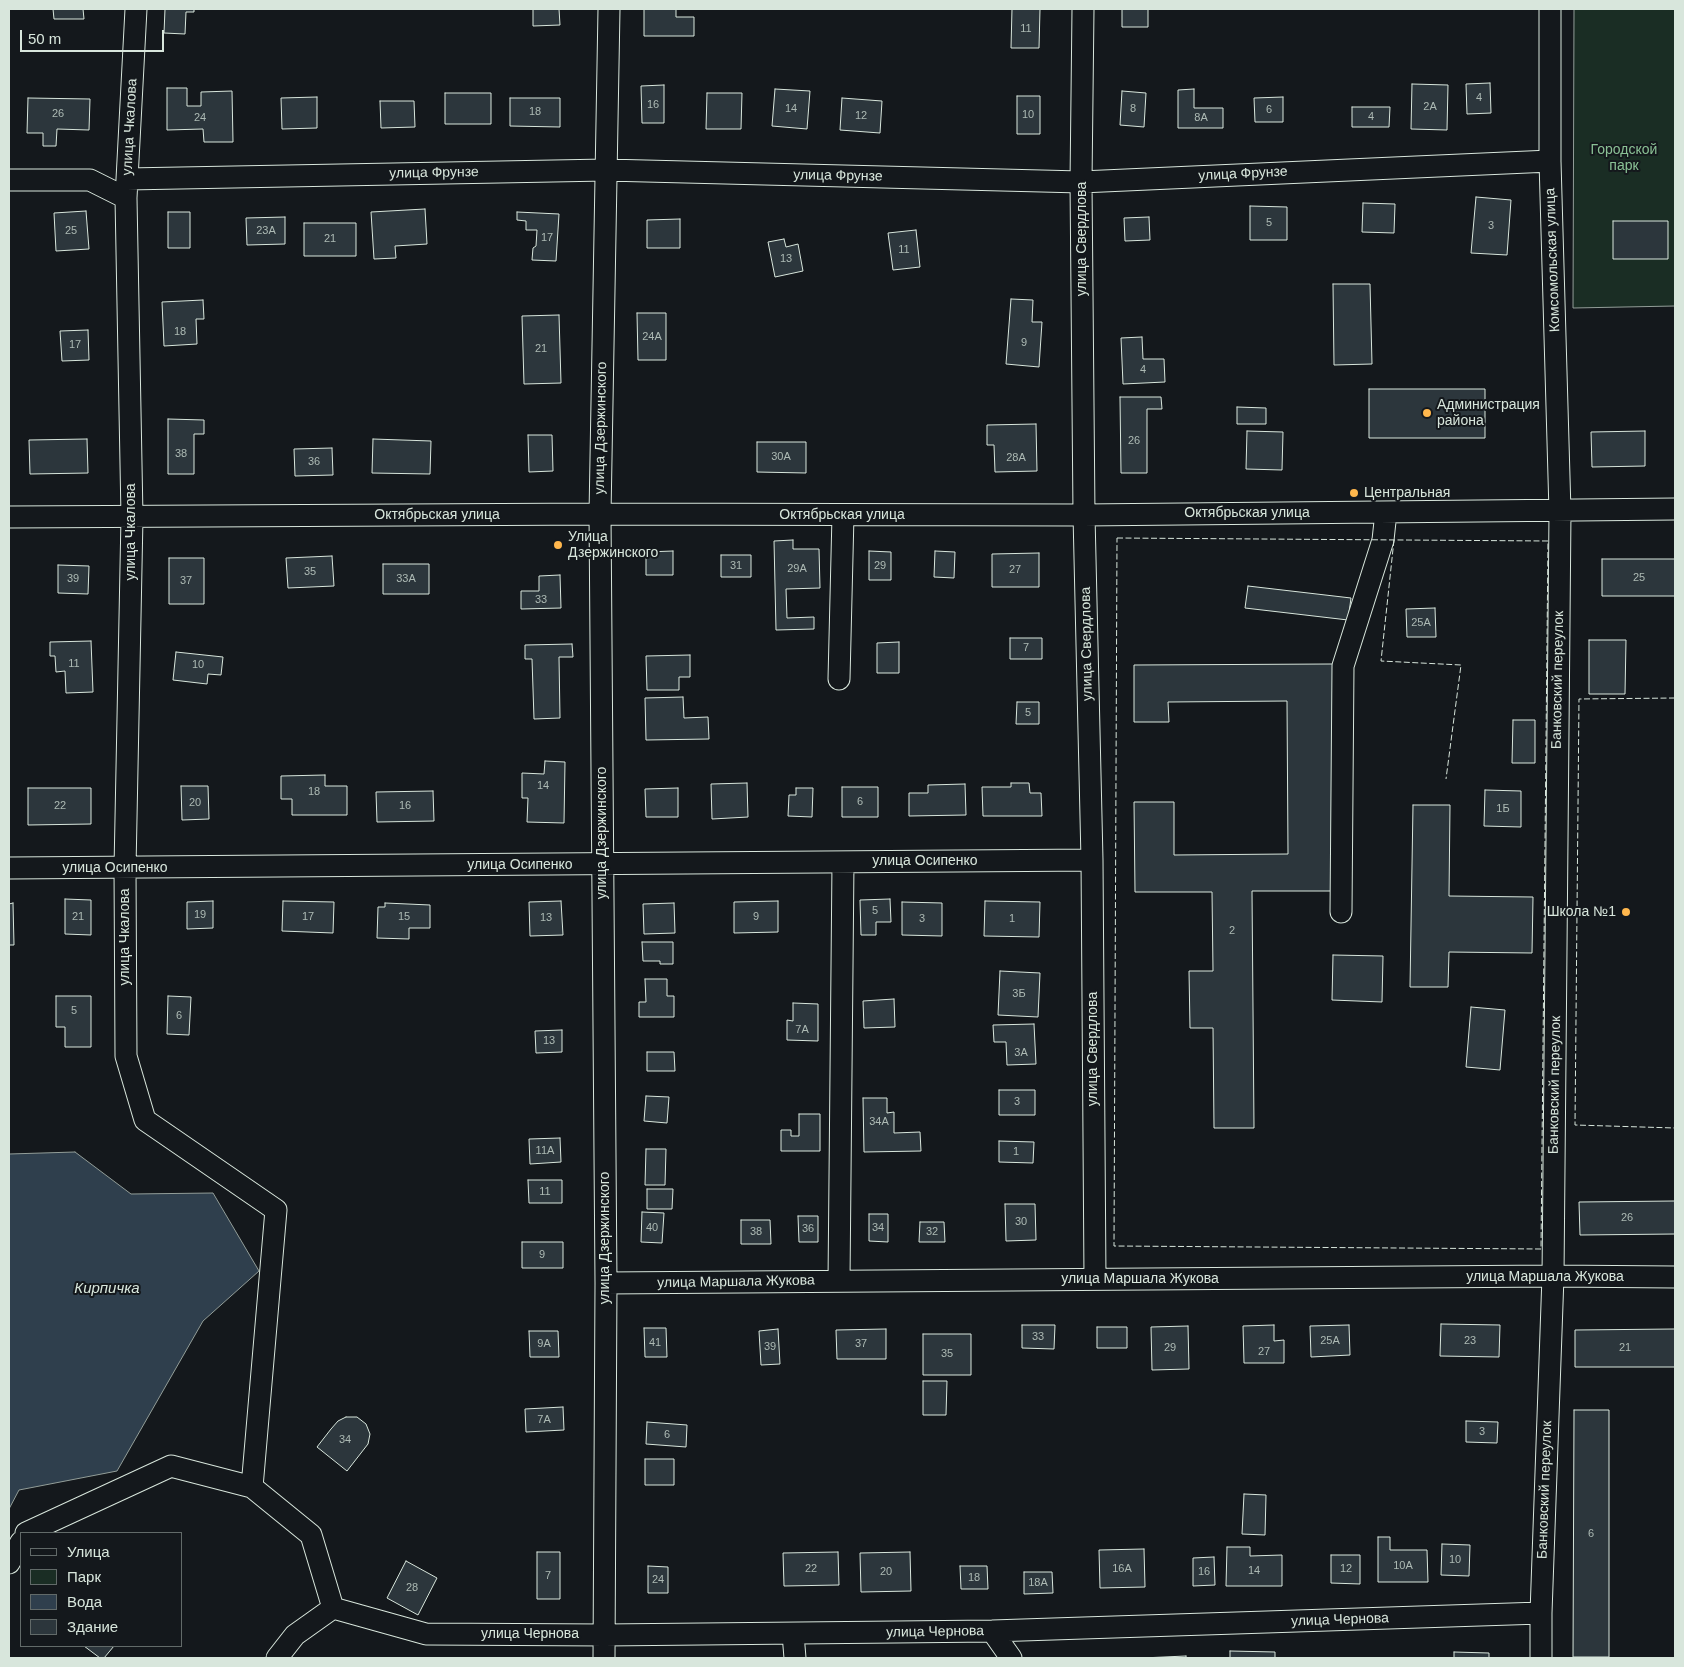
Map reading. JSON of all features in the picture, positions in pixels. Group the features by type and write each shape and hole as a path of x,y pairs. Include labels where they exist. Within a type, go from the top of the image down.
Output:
{"street":[{"name":"улица Чкалова","path":"136,9 126,188 132,517 125,868 126,1056 145,1120 276,1210 252,1487"},
{"name":"улица Дзержинского","path":"604,1658 606,1283 600,514 609,9"},
{"name":"улица Свердлова","path":"1083,9 1081,182 1084,515 1092,860 1095,1280"},
{"name":"Комсомольская улица","path":"1550,9 1550,161 1560,512"},
{"name":"улица Фрунзе","path":"9,180 90,180 126,188 606,170 1081,182 1550,161"},
{"name":"Октябрьская улица","path":"9,517 600,514 1084,515 1560,512 1675,509"},
{"path":"1341,912 1343,666 1383,540 1386,512"},
{"name":"Банковский переулок","path":"1541,1658 1553,1276 1560,512"},
{"path":"839,679 843,515"},
{"name":"улица Осипенко","path":"9,868 1092,860"},
{"path":"839,1281 843,862"},
{"name":"улица Маршала Жукова","path":"606,1283 1553,1276 1675,1277"},
{"path":"28,1532 171,1466 252,1487 311,1535 333,1608 295,1635 277,1658"},
{"path":"9,1564 20,1544"},
{"name":"улица Чернова","path":"333,1608 426,1634 605,1635 992,1631 1541,1613"},
{"path":"992,1631 1011,1658"},
{"path":"793,1634 795,1658"}],"green space":[{"name":"Городской парк","path":"1574,9 1675,9 1675,306 1573,308"}],"water":[{"name":"Кирпичка","path":"75,1152 131,1194 213,1193 259,1271 203,1321 117,1471 19,1490 9,1509 9,1154"}],"building":[{"path":"53,9 83,9 84,19 54,19"},
{"path":"165,9 194,9 194,12 186,12 185,34 164,33"},
{"path":"533,9 559,9 560,25 533,26"},
{"path":"644,9 676,9 676,17 694,17 694,36 644,36"},
{"path":"1012,9 1040,9 1039,48 1011,48"},
{"path":"1122,9 1148,9 1148,27 1122,27"},
{"path":"1490,83 1491,113 1467,114 1466,84"},
{"path":"1412,84 1448,85 1447,130 1411,129"},
{"path":"664,85 664,123 642,123 641,86"},
{"path":"167,88 187,88 187,106 201,106 201,92 232,91 233,142 204,142 203,129 167,130"},
{"path":"775,89 810,91 807,129 772,126"},
{"path":"1194,89 1194,108 1223,108 1223,128 1178,128 1178,90"},
{"path":"1122,91 1146,93 1144,127 1120,125"},
{"path":"445,93 491,93 491,124 445,124"},
{"path":"707,93 742,93 741,129 706,129"},
{"path":"1017,96 1040,96 1040,134 1017,134"},
{"path":"317,97 317,128 282,129 281,98"},
{"path":"1283,97 1283,122 1255,122 1254,98"},
{"path":"28,98 90,99 89,130 57,129 56,146 43,146 43,133 27,133"},
{"path":"510,98 560,98 560,127 510,126"},
{"path":"842,98 882,101 880,133 840,130"},
{"path":"380,101 414,101 415,127 381,128"},
{"path":"1352,107 1390,107 1389,127 1352,127"},
{"path":"1476,197 1511,200 1507,255 1471,253"},
{"path":"1363,203 1395,204 1394,233 1362,232"},
{"path":"1250,206 1287,207 1287,240 1250,240"},
{"path":"425,209 427,244 395,246 396,258 374,259 371,212"},
{"path":"86,211 89,249 56,251 54,213"},
{"path":"168,212 190,212 190,248 168,248"},
{"path":"517,212 559,214 556,261 532,260 533,248 536,246 537,230 526,230 526,221 517,220"},
{"path":"285,217 285,244 247,245 246,218"},
{"path":"1149,217 1150,240 1125,241 1124,218"},
{"path":"680,219 680,248 647,248 647,220"},
{"path":"1613,221 1668,221 1668,259 1613,259"},
{"path":"304,223 356,223 356,256 304,256"},
{"path":"916,230 920,267 893,270 888,233"},
{"path":"784,239 786,247 798,244 803,271 775,277 768,242"},
{"path":"1333,284 1370,284 1372,364 1334,365"},
{"path":"1011,299 1033,300 1032,322 1042,322 1039,367 1006,364"},
{"path":"203,300 204,319 196,319 197,344 164,346 162,302"},
{"path":"637,313 666,313 666,360 638,360"},
{"path":"559,315 561,383 524,384 522,316"},
{"path":"88,330 89,360 62,361 60,331"},
{"path":"1142,337 1143,359 1164,359 1165,382 1123,384 1121,338"},
{"name":"Администрация района","path":"1369,389 1485,389 1485,438 1369,438"},
{"path":"1120,397 1161,397 1162,409 1147,409 1147,473 1121,473"},
{"path":"1237,407 1266,408 1266,424 1237,424"},
{"path":"168,419 204,420 204,434 194,434 194,474 168,474"},
{"path":"1036,424 1037,471 995,472 994,445 987,445 987,425"},
{"path":"1247,431 1283,432 1282,470 1246,469"},
{"path":"1645,431 1645,466 1592,467 1591,432"},
{"path":"528,435 552,435 553,471 529,472"},
{"path":"87,439 88,473 30,474 29,440"},
{"path":"373,439 431,441 430,474 372,473"},
{"path":"757,442 806,442 806,473 757,472"},
{"path":"332,448 333,475 295,476 294,449"},
{"path":"793,540 793,549 819,549 820,588 786,589 787,618 814,617 814,629 776,630 774,541"},
{"path":"673,551 673,575 646,575 646,552"},
{"path":"869,551 891,552 891,580 869,580"},
{"path":"935,551 955,552 954,578 934,577"},
{"path":"1039,553 1039,587 992,587 992,554"},
{"path":"721,555 751,555 751,577 721,577"},
{"path":"332,556 334,586 288,588 286,558"},
{"path":"169,558 204,558 204,604 169,604"},
{"path":"1602,559 1675,559 1675,596 1602,596"},
{"path":"383,564 429,564 429,594 383,594"},
{"path":"58,565 89,566 88,594 58,593"},
{"path":"560,575 561,608 521,609 521,591 539,591 539,576"},
{"path":"1248,586 1351,598 1348,620 1245,608"},
{"path":"1435,608 1436,637 1407,637 1406,609"},
{"path":"1010,638 1042,638 1042,659 1010,659"},
{"path":"1589,640 1626,640 1625,694 1589,694"},
{"path":"91,641 93,692 66,693 65,671 56,672 55,656 50,656 50,642"},
{"path":"899,642 899,673 877,673 877,643"},
{"path":"572,644 573,657 559,657 560,718 534,719 532,659 525,659 525,645"},
{"path":"176,652 223,657 221,675 208,674 207,684 173,680"},
{"path":"690,655 690,677 679,677 679,690 647,690 646,656"},
{"path":"1333,664 1334,891 1252,891 1254,1128 1214,1128 1213,1028 1190,1028 1189,971 1213,971 1212,892 1135,892 1134,802 1174,802 1174,855 1288,854 1287,701 1168,702 1169,722 1134,722 1134,665"},
{"path":"683,697 684,718 708,717 709,739 646,740 645,698"},
{"path":"1017,702 1039,702 1039,724 1016,724"},
{"path":"1513,720 1535,720 1535,763 1512,763"},
{"path":"545,761 565,762 564,823 527,822 528,798 522,798 522,773 544,774"},
{"path":"325,775 325,786 347,786 347,815 292,815 292,799 281,799 281,776"},
{"path":"747,783 748,817 712,819 711,784"},
{"path":"1011,783 1029,783 1030,793 1041,793 1042,816 983,816 982,787 1011,787"},
{"path":"965,784 966,815 909,816 909,793 928,793 928,785"},
{"path":"181,786 208,786 209,819 182,820"},
{"path":"842,787 878,787 878,817 842,817"},
{"path":"28,788 91,788 91,824 28,825"},
{"path":"678,788 678,817 646,817 645,789"},
{"path":"796,788 813,788 812,817 788,816 789,795 796,795"},
{"path":"1485,790 1521,791 1521,827 1484,826"},
{"path":"433,791 434,821 377,822 376,792"},
{"path":"1413,805 1450,805 1449,896 1533,897 1532,953 1449,952 1448,987 1410,987"},
{"path":"65,899 91,900 91,935 65,934"},
{"path":"890,899 891,922 876,922 876,935 861,935 860,900"},
{"path":"213,901 213,928 187,929 187,902"},
{"path":"283,901 334,902 333,933 282,931"},
{"path":"561,901 563,935 530,936 529,902"},
{"path":"778,901 778,932 734,933 734,902"},
{"path":"985,901 1040,902 1039,937 984,936"},
{"path":"902,902 942,903 942,936 902,935"},
{"path":"13,903 14,945 9,945 9,904"},
{"path":"385,903 430,905 430,928 409,928 409,939 377,938 378,907 385,907"},
{"path":"674,903 675,933 644,934 643,904"},
{"path":"642,942 673,942 673,964 660,964 660,961 643,961"},
{"path":"1333,955 1383,956 1382,1002 1332,1000"},
{"path":"1000,971 1040,973 1038,1017 998,1015"},
{"path":"645,979 667,979 667,996 674,996 674,1017 639,1017 639,1002 646,1002"},
{"path":"56,996 91,996 91,1047 65,1047 65,1027 56,1027"},
{"path":"168,996 191,997 189,1035 167,1034"},
{"path":"894,999 895,1027 864,1028 863,1001"},
{"path":"793,1003 818,1004 818,1041 787,1040 787,1020 793,1021"},
{"path":"1471,1007 1505,1010 1500,1070 1466,1067"},
{"path":"1034,1024 1036,1064 1007,1065 1006,1042 994,1042 993,1025"},
{"path":"562,1030 562,1052 536,1053 535,1031"},
{"path":"647,1052 674,1052 675,1071 647,1071"},
{"path":"999,1090 1035,1090 1035,1115 999,1115"},
{"path":"646,1096 669,1097 667,1123 644,1121"},
{"path":"863,1098 887,1098 887,1113 894,1112 894,1133 920,1132 921,1151 864,1152"},
{"path":"799,1114 820,1114 820,1151 781,1151 781,1130 791,1130 791,1136 799,1136"},
{"path":"560,1138 561,1162 530,1164 529,1139"},
{"path":"999,1141 1034,1142 1033,1163 999,1162"},
{"path":"646,1149 666,1149 665,1185 645,1185"},
{"path":"528,1180 562,1180 562,1203 529,1203"},
{"path":"647,1189 673,1189 672,1209 647,1209"},
{"path":"1675,1201 1675,1234 1580,1235 1579,1202"},
{"path":"1005,1204 1035,1204 1036,1240 1006,1241"},
{"path":"642,1212 664,1213 662,1243 641,1242"},
{"path":"869,1214 888,1214 888,1242 869,1241"},
{"path":"798,1216 818,1216 818,1242 799,1242"},
{"path":"741,1220 770,1220 771,1244 741,1244"},
{"path":"920,1222 944,1222 945,1242 919,1242"},
{"path":"522,1242 563,1242 563,1268 522,1268"},
{"path":"1441,1324 1500,1325 1499,1357 1440,1356"},
{"path":"1022,1325 1055,1325 1054,1349 1022,1348"},
{"path":"1274,1325 1274,1341 1284,1340 1284,1363 1244,1363 1243,1326"},
{"path":"1349,1325 1350,1355 1311,1357 1310,1326"},
{"path":"1188,1326 1189,1369 1152,1370 1151,1327"},
{"path":"1097,1327 1127,1327 1127,1348 1097,1348"},
{"path":"644,1328 666,1328 667,1357 645,1357"},
{"path":"778,1329 780,1364 761,1365 759,1331"},
{"path":"886,1329 886,1359 837,1359 836,1330"},
{"path":"1675,1329 1675,1367 1575,1367 1575,1330"},
{"path":"529,1331 558,1331 559,1357 530,1357"},
{"path":"923,1334 971,1334 971,1375 923,1375"},
{"path":"923,1381 947,1381 946,1415 923,1415"},
{"path":"563,1407 564,1430 526,1432 525,1409"},
{"path":"1574,1410 1609,1410 1609,1657 1573,1657"},
{"path":"346,1417 357,1417 366,1424 370,1434 368,1444 347,1471 317,1447 338,1421"},
{"path":"1466,1421 1498,1422 1497,1443 1466,1442"},
{"path":"647,1422 687,1425 686,1447 646,1444"},
{"path":"645,1459 674,1459 674,1485 645,1485"},
{"path":"1244,1494 1266,1495 1265,1535 1242,1534"},
{"path":"1378,1537 1390,1537 1390,1550 1427,1550 1428,1582 1378,1582"},
{"path":"1442,1544 1470,1545 1469,1576 1441,1575"},
{"path":"1227,1547 1250,1547 1250,1556 1282,1555 1282,1586 1226,1586"},
{"path":"1144,1549 1145,1587 1100,1588 1099,1550"},
{"path":"537,1552 560,1552 560,1599 537,1599"},
{"path":"838,1552 839,1585 784,1586 783,1553"},
{"path":"910,1552 911,1591 861,1592 860,1553"},
{"path":"1331,1555 1360,1555 1360,1584 1331,1583"},
{"path":"1214,1557 1215,1585 1193,1586 1193,1558"},
{"path":"406,1561 437,1578 418,1615 387,1598"},
{"path":"648,1566 668,1567 668,1593 648,1593"},
{"path":"960,1566 987,1566 988,1589 961,1589"},
{"path":"1024,1572 1052,1572 1053,1593 1024,1594"},
{"path":"85,1647 113,1647 104,1658 100,1658"},
{"path":"1230,1651 1275,1652 1275,1658 1230,1658"},
{"path":"1454,1652 1489,1653 1489,1658 1454,1658"},
{"path":"1186,1656 1186,1658 1142,1658"}],"fence":[{"path":"1117,538 1548,541 1541,1249 1114,1246 1117,538"},
{"path":"1394,540 1381,661 1461,665 1446,779"},
{"path":"1675,698 1579,699 1575,1125 1675,1128"}],"place":[{"name":"Администрация района","path":"1427,413"},
{"name":"Центральная","path":"1354,493"},
{"name":"Улица Дзержинского","path":"558,545"},
{"name":"Школа №1","path":"1626,912"}]}
